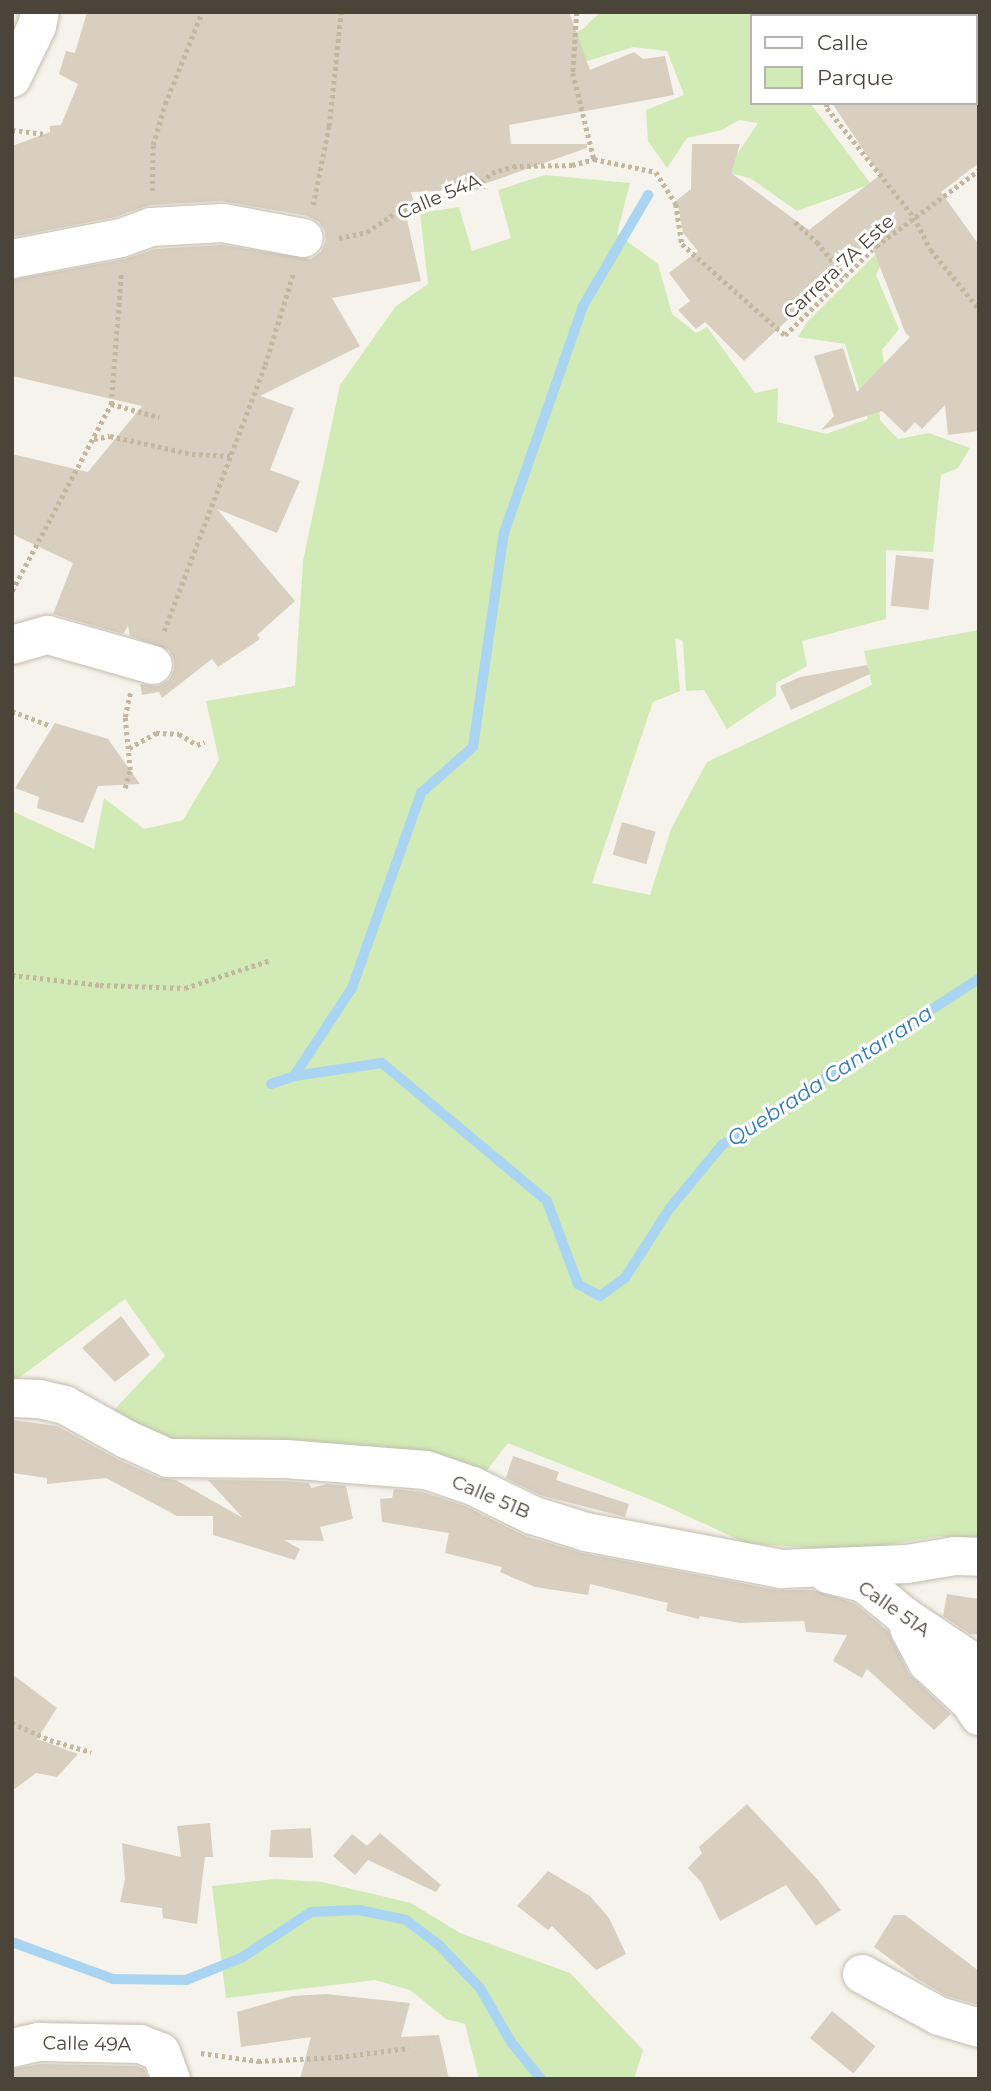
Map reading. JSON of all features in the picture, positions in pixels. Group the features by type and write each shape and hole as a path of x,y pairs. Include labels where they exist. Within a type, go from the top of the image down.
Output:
{"street":[{"path":"12,78 37,26 40,12"},
{"path":"12,259 136,232 223,223 304,238"},
{"path":"12,645 48,635 153,665"},
{"name":"Calle 51B","path":"12,1398 39,1399 65,1405 126,1439 168,1458 286,1459 426,1471 473,1486 532,1515 586,1532 781,1569 907,1564 955,1556 979,1558"},
{"name":"Calle 51A","path":"802,1568 864,1583 904,1616 979,1667"},
{"path":"904,1616 928,1663 960,1692 979,1716"},
{"path":"862,1974 939,2016 979,2028"},
{"name":"Calle 49A","path":"12,2048 39,2042 140,2044 166,2065"}],"path":[{"path":"12,592 111,404 121,298 153,145 165,104 202,12"},
{"path":"153,665 265,365 304,238 319,185 329,126 341,12"},
{"path":"577,12 573,73 594,159"},
{"path":"827,105 914,217 931,250 979,309"},
{"path":"12,130 43,134"},
{"name":"Calle 54A","path":"304,238 329,239 367,232 397,212 481,182 492,173 513,166 572,165 594,159 656,172 676,204 682,244 785,335"},
{"name":"Carrera 7A Este","path":"785,335 845,276 914,217 979,170"},
{"path":"795,222 817,242 845,276"},
{"path":"111,404 159,417"},
{"path":"93,439 110,436 192,454 231,456"},
{"path":"116,653 130,691 125,717 130,770 125,788"},
{"path":"12,711 48,725"},
{"path":"129,749 156,733 179,734 197,746 204,741"},
{"path":"12,975 100,985 185,988 271,960"},
{"path":"12,1723 50,1740 91,1752"},
{"path":"166,2065 214,2054 258,2061 339,2057 408,2048"}],"green space":[{"path":"600,12 786,12 750,14 750,105 812,105 871,184 797,211 750,178 725,172 758,123 739,120 722,130 687,138 667,168 648,141 646,110 684,95 667,51 633,47 535,77 531,58 584,28"},
{"path":"545,175 630,183 617,234 658,264 672,314 696,333 707,327 755,393 778,388 777,422 826,434 868,419 845,344 798,337 807,322 883,247 884,258 876,275 899,329 882,350 888,394 879,404 880,420 898,439 929,433 970,448 958,468 941,475 933,552 886,550 886,619 802,641 807,666 776,683 776,696 727,729 704,690 686,691 683,641 675,638 680,691 653,702 592,883 650,895 671,829 707,762 872,685 864,651 979,630 979,1542 939,1536 851,1551 746,1543 659,1503 508,1443 481,1478 176,1444 114,1410 165,1356 125,1299 12,1383 12,811 94,849 104,798 144,829 183,820 219,760 206,701 295,686 303,561 340,385 396,306 428,284 420,213 459,207 472,251 511,238 498,190"},
{"path":"275,1879 322,1882 411,1903 460,1933 570,1973 643,2050 634,2079 479,2079 465,2024 446,2019 410,1990 375,1980 226,1998 212,1886"}],"building":[{"path":"87,12 569,12 590,70 634,52 643,59 665,56 674,95 509,125 511,144 587,144 587,148 484,184 486,189 411,192 414,203 404,206 421,281 332,298 360,346 260,396 294,408 270,470 300,481 277,533 217,509 295,601 257,635 260,639 218,667 212,659 162,698 159,692 142,695 140,684 158,686 169,680 174,670 174,660 169,650 130,636 128,626 123,634 53,614 73,563 12,534 12,454 88,472 142,406 12,376 12,280 125,259 155,249 222,245 311,259 321,252 326,241 325,231 319,222 308,216 222,201 149,205 115,217 12,237 12,146 50,132 50,126 61,125 78,84 59,74 66,51 75,53"},
{"path":"979,103 979,163 941,192 979,245 979,431 948,435 945,405 922,429 915,422 905,433 882,411 821,430 834,416 814,356 843,348 857,392 910,337 905,332 870,241 816,286 820,289 744,361 705,322 696,329 678,310 690,301 669,273 698,251 683,233 677,200 691,189 692,144 740,144 731,173 809,230 880,175 833,105"},
{"path":"896,555 934,559 928,610 891,606"},
{"path":"867,665 870,674 791,710 780,686 800,677"},
{"path":"55,723 108,739 140,784 98,786 83,823 37,808 39,797 15,788"},
{"path":"622,822 656,832 646,864 613,855"},
{"path":"121,1316 150,1355 115,1382 82,1348"},
{"path":"12,1420 57,1426 117,1459 159,1478 176,1480 243,1518 208,1480 285,1481 309,1483 311,1488 327,1484 346,1486 353,1519 320,1527 324,1541 284,1540 300,1549 295,1560 213,1535 213,1516 177,1516 106,1478 47,1484 47,1478 12,1473"},
{"path":"513,1456 559,1472 556,1480 629,1504 625,1517 540,1495 506,1478"},
{"path":"394,1489 422,1492 465,1506 525,1536 582,1553 777,1590 813,1590 854,1603 888,1631 909,1674 951,1714 934,1730 867,1669 862,1678 833,1661 847,1635 806,1632 804,1621 740,1623 700,1616 699,1619 666,1611 668,1603 590,1584 588,1595 535,1587 500,1572 502,1567 445,1553 449,1533 382,1522 380,1499 392,1498"},
{"path":"947,1594 979,1599 979,1635 970,1634 943,1616"},
{"path":"12,1674 57,1708 37,1739 78,1754 57,1777 36,1773 12,1791"},
{"path":"747,1804 818,1880 841,1910 816,1926 786,1885 720,1921 701,1882 688,1868 702,1853 699,1847"},
{"path":"210,1823 213,1857 205,1857 197,1924 163,1918 162,1908 120,1902 125,1879 122,1843 181,1857 177,1826"},
{"path":"311,1828 313,1858 269,1857 271,1830"},
{"path":"380,1833 441,1885 436,1892 368,1860 355,1875 333,1856 352,1834 367,1846"},
{"path":"548,1871 590,1896 609,1918 626,1954 596,1970 552,1926 548,1930 517,1906"},
{"path":"894,1915 905,1915 979,1971 979,2005 947,1996 916,1978 874,1947"},
{"path":"326,1994 410,2003 401,2037 439,2035 449,2079 300,2079 311,2037 241,2047 237,2012 292,1996"},
{"path":"832,2011 876,2046 853,2073 810,2038"},
{"path":"41,2064 136,2066 144,2069 148,2079 12,2079 12,2069"}],"waterway":[{"path":"294,1076 352,988 421,793 473,747 504,533 583,306 648,195"},
{"name":"Quebrada Cantarrana","path":"271,1084 294,1076 382,1063 547,1201 578,1284 600,1296 625,1278 670,1208 722,1145 979,979"},
{"path":"12,1942 113,1979 186,1980 241,1958 311,1912 359,1910 406,1920 439,1945 480,1988 511,2042 541,2079"}]}
